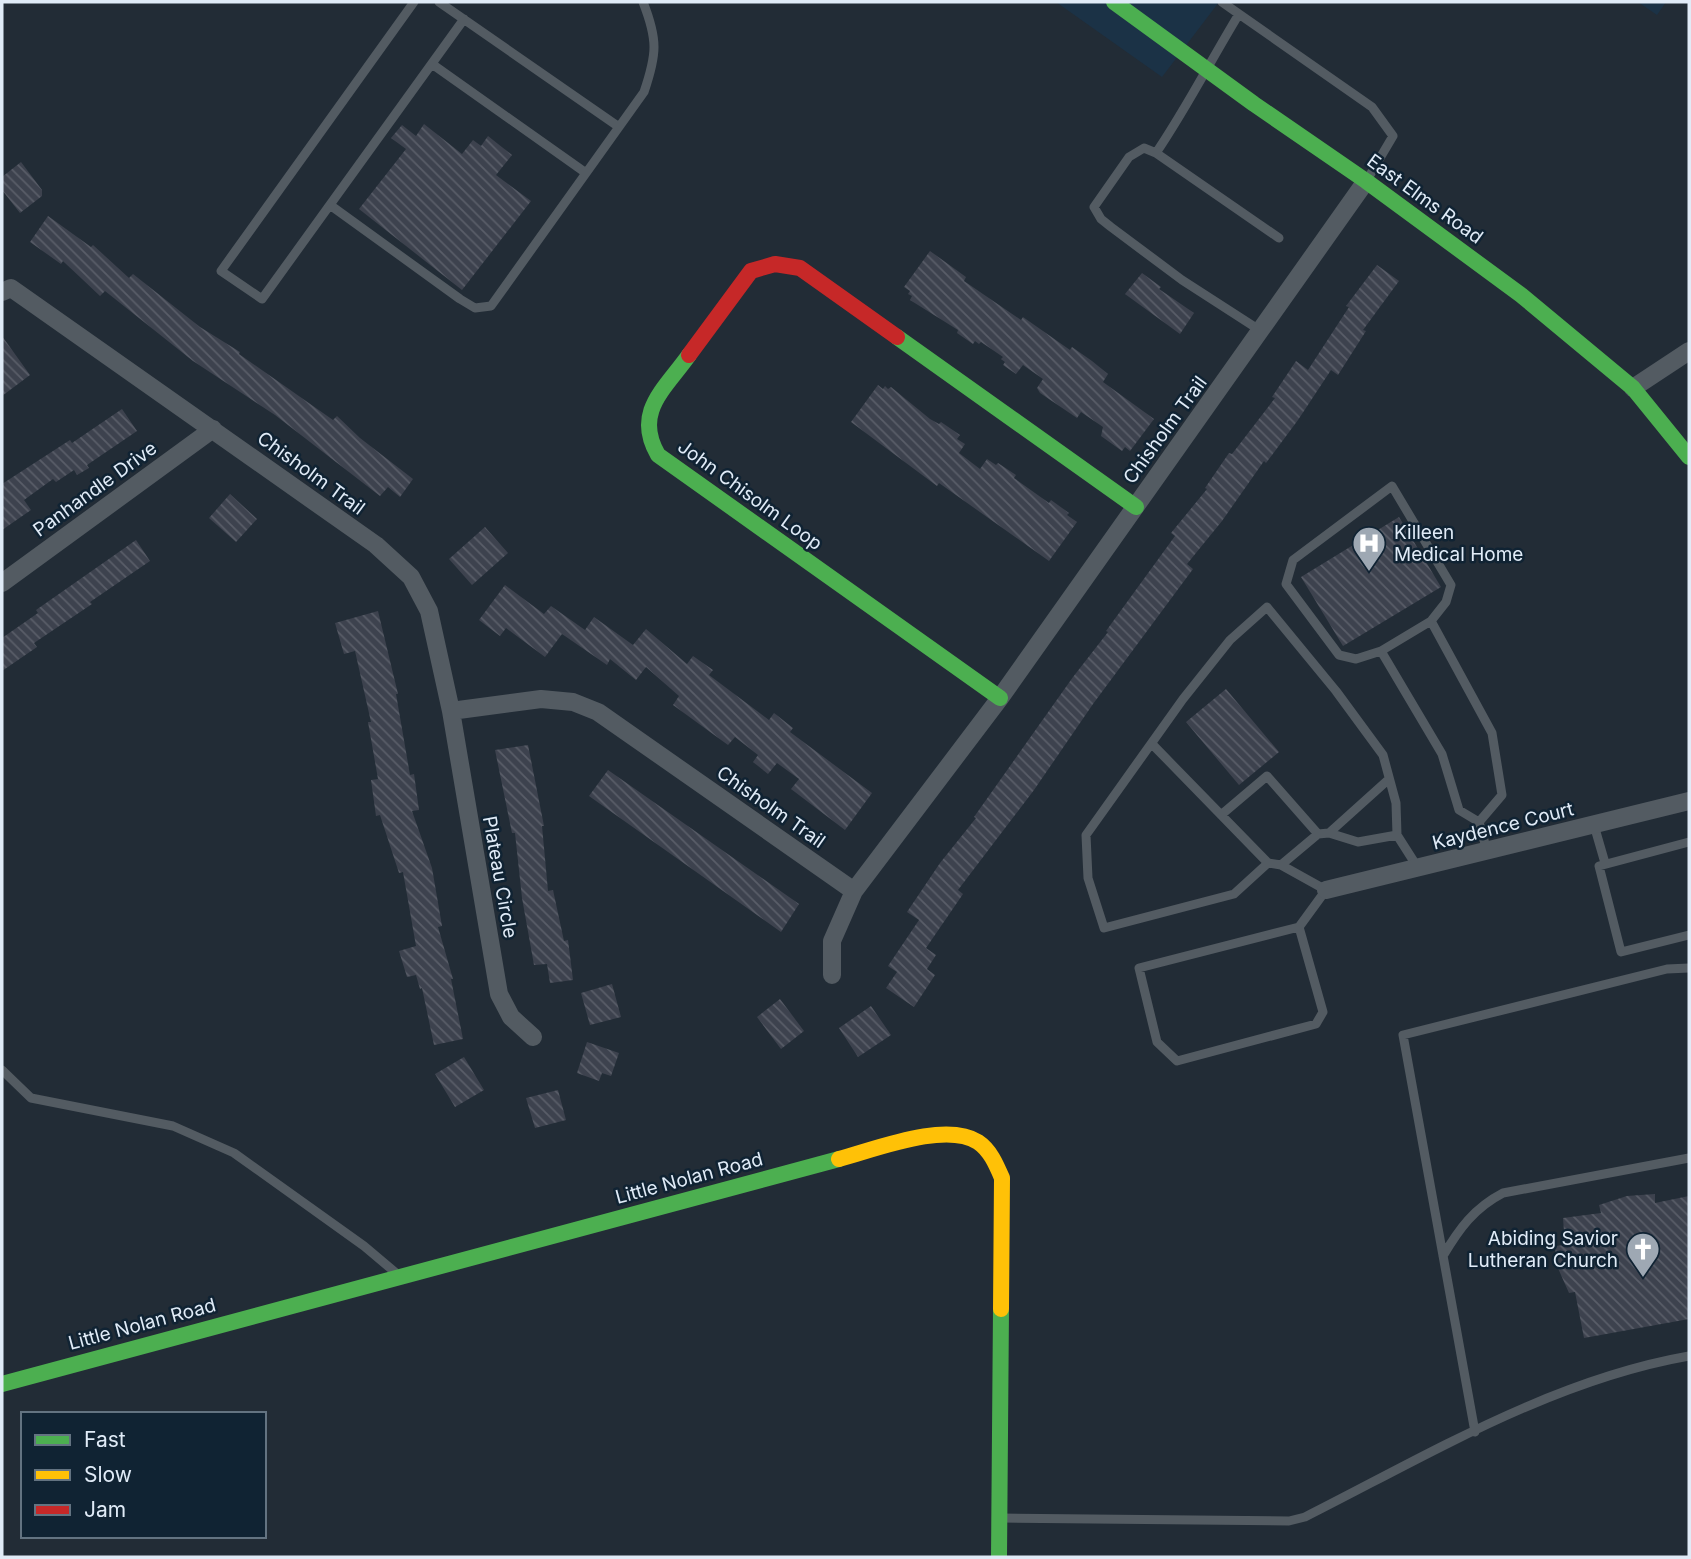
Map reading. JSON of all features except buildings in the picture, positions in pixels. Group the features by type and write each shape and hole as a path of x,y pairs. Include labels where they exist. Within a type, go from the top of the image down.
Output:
{"street":[{"name":"East Elms Road","path":"1114,2 1521,295 1633,388 1689,457"},
{"name":"Chisholm Trail","path":"5,285 376,545 411,577 429,611 451,711 541,699 573,702 598,712 854,891 1000,698 1366,181"},
{"name":"John Chisolm Loop","path":"1000,698 658,455 647,437 647,418 684,361 751,271 773,262 785,263 800,268 1136,507"},
{"path":"1633,388 1689,351"},
{"name":"Panhandle Drive","path":"2,583 213,429"},
{"name":"Plateau Circle","path":"451,711 499,994 511,1017 533,1037"},
{"name":"Kaydence Court","path":"1326,891 1689,801"},
{"path":"832,975 832,941 854,891"},
{"name":"Little Nolan Road","path":"2,1384 917,1138 943,1133 962,1134 979,1141 990,1153 1002,1178 999,1557"}],"lane":[{"path":"415,2 221,271 262,299 464,19"},
{"path":"330,205 460,299 475,308 491,306 644,92 653,66 655,47 652,25 643,2"},
{"path":"1222,2 1372,107 1393,136 1366,181"},
{"path":"444,3 619,127"},
{"path":"1156,153 1239,14"},
{"path":"432,64 586,173"},
{"path":"1261,331 1182,280 1101,219 1094,206 1129,158 1144,148 1156,153 1279,238"},
{"path":"1392,486 1451,585 1446,602 1431,621 1381,651 1356,659 1339,655 1286,584 1293,560 1392,486"},
{"path":"1268,863 1234,894 1104,928 1088,878 1086,835 1183,699 1230,640 1267,607 1336,691 1383,755 1396,803 1397,835 1419,868"},
{"path":"1431,621 1492,733 1502,794 1479,822"},
{"path":"1381,651 1442,754 1459,810 1479,822 1487,851"},
{"path":"1152,744 1268,863 1281,865 1326,891 1299,927 1139,968 1157,1042 1177,1061 1316,1024 1323,1012 1299,927"},
{"path":"1221,815 1267,776 1318,834"},
{"path":"1329,833 1390,779"},
{"path":"1594,825 1605,863"},
{"path":"1281,865 1318,834 1329,833 1358,842 1397,835"},
{"path":"1689,842 1599,866 1621,952 1689,935"},
{"path":"1475,1432 1403,1035 1668,969 1689,968"},
{"path":"2,1070 31,1098 173,1126 234,1153 364,1246 400,1277"},
{"path":"1443,1256 1466,1220 1503,1193 1689,1158"},
{"path":"999,1518 1289,1521 1305,1517 1475,1432 1605,1377 1689,1356"}],"shaded area":[{"path":"1056,2 1219,2 1162,77"},
{"path":"1638,2 1666,2 1657,15"}],"traffic: fast":[{"path":"1114,2 1521,295 1633,388 1689,457"},
{"path":"897,337 1136,507"},
{"path":"689,355 662,390 650,413 651,440 658,455 1000,698"},
{"path":"2,1384 839,1159"},
{"path":"999,1557 1001,1309"}],"traffic: slow":[{"path":"839,1159 929,1136 964,1136 982,1145 1002,1178 1001,1309"}],"traffic: jam":[{"path":"689,355 751,271 775,264 800,268 897,337"}],"place":[{"name":"Killeen Medical Home","path":"1369,573"},
{"name":"Abiding Savior Lutheran Church","path":"1643,1279"}]}
